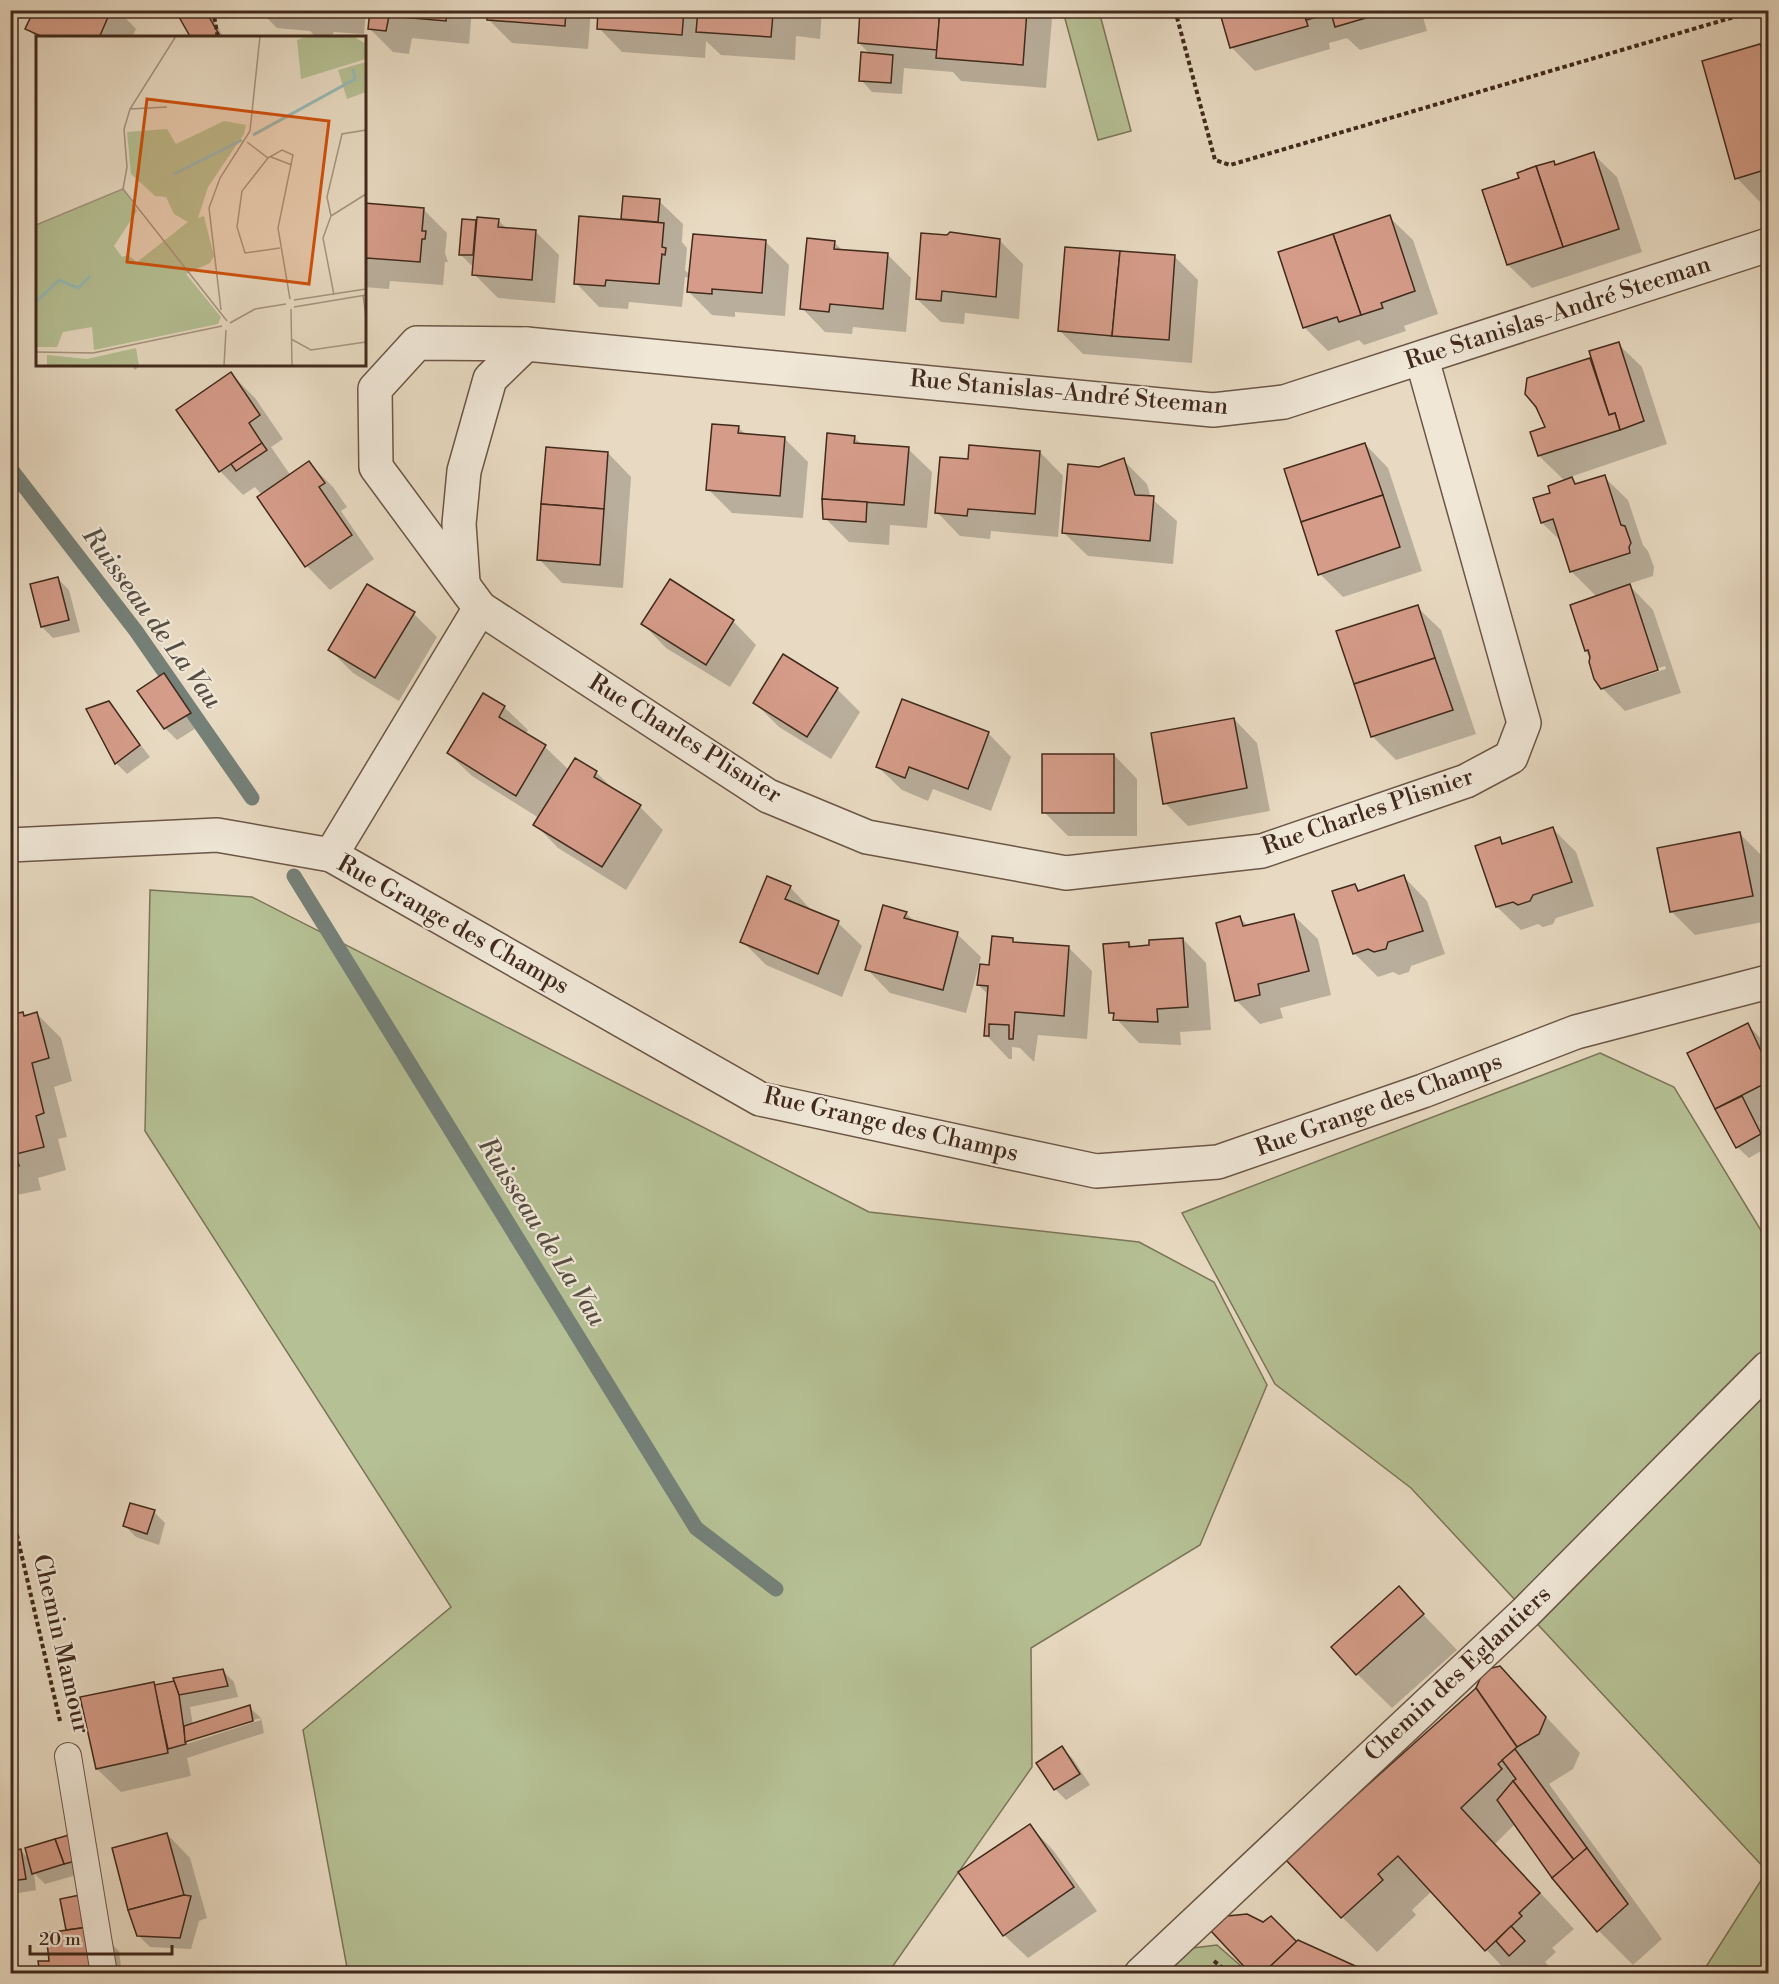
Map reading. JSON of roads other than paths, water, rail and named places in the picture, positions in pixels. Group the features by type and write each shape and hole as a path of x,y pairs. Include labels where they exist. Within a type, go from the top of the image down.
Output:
{"street":[{"name":"Rue Stanislas-André Steeman","path":"471,595 376,466 375,389 417,343 526,344 1213,410 1284,402 1768,245"},
{"path":"331,855 471,595 459,524 464,471 490,379 526,344"},
{"name":"Rue Charles Plisnier","path":"471,595 768,796 867,837 1066,873 1262,851 1466,781 1511,757 1524,723 1422,359"},
{"name":"Rue Grange des Champs","path":"10,845 217,835 331,855 760,1099 1096,1172 1218,1162 1423,1091 1576,1032 1768,982"},
{"name":"Chemin des Eglantiers","path":"1141,1974 1526,1612 1768,1368"}],"lane":[{"path":"68,1756 104,1974"}],"waterway":[{"name":"Ruisseau de La Vau","path":"10,468 136,631 252,798"},
{"name":"Ruisseau de La Vau","path":"294,876 696,1528 776,1589"}]}
